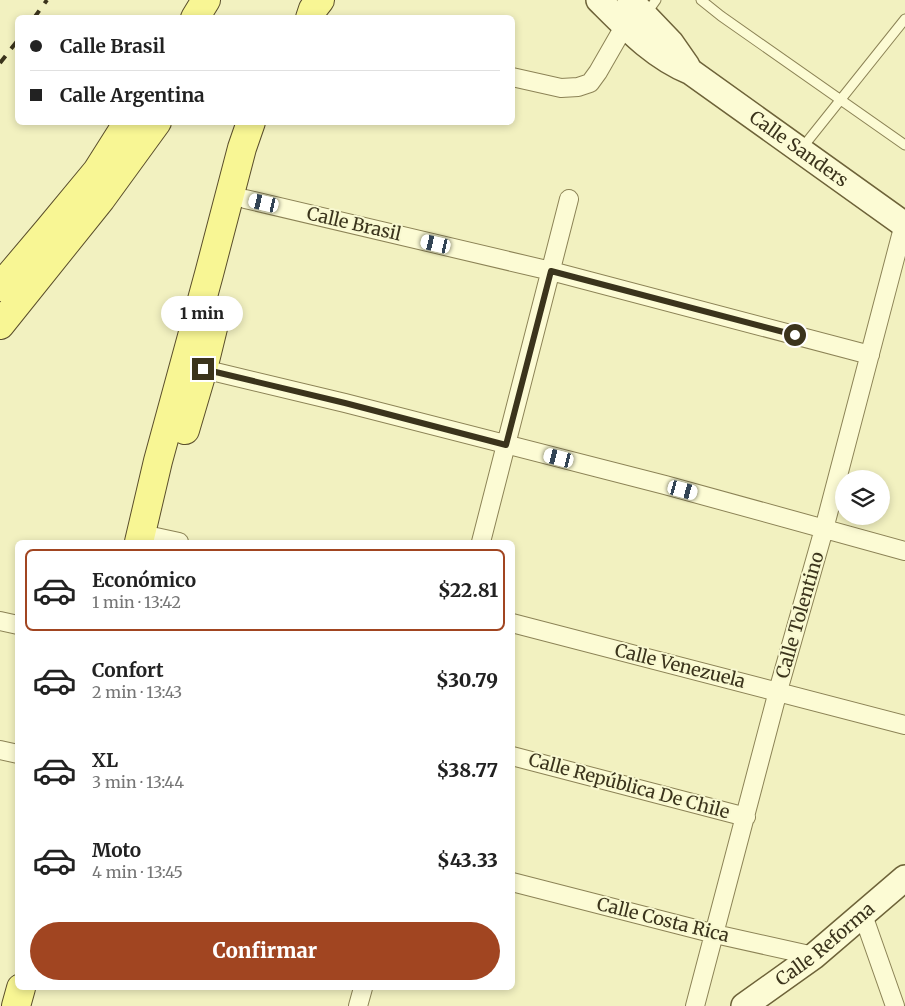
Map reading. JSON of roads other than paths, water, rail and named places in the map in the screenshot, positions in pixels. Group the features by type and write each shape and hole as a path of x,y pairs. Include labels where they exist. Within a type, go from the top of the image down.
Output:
{"main road":[{"path":"197,15 208,0"},
{"path":"208,0 210,15"},
{"path":"293,15 300,0"},
{"path":"311,15 320,0"},
{"path":"0,287 97,170 126,125"},
{"path":"0,325 102,199 155,125"},
{"path":"143,530 158,460 242,148 250,125"},
{"path":"143,530 169,483 203,369 255,157 265,125"},
{"path":"16,1006 20,990"}],"street":[{"name":"Calle Sanders","path":"599,0 639,10 644,43 658,54 692,72 904,225"},
{"path":"515,79 561,88 578,87 590,83 639,10"},
{"name":"Calle Brasil","path":"245,199 551,271 870,355"},
{"path":"482,540 569,199"},
{"name":"Calle Tolentino","path":"695,1006 904,225"},
{"path":"203,369 345,403 665,485 905,551"},
{"path":"143,530 173,540"},
{"path":"0,621 15,625"},
{"name":"Calle Venezuela","path":"515,624 905,725"},
{"path":"0,750 15,753"},
{"name":"Calle República De Chile","path":"515,757 746,817"},
{"name":"Calle Reforma","path":"744,1006 814,956 905,878"},
{"name":"Calle Costa Rica","path":"515,883 715,934 814,956"},
{"path":"863,915 895,1006"},
{"path":"358,1006 362,990"}],"lane":[{"path":"701,0 905,145"},
{"path":"800,150 905,19"}],"railway":[{"path":"36,15 47,0"},
{"path":"0,63 15,44"}]}
